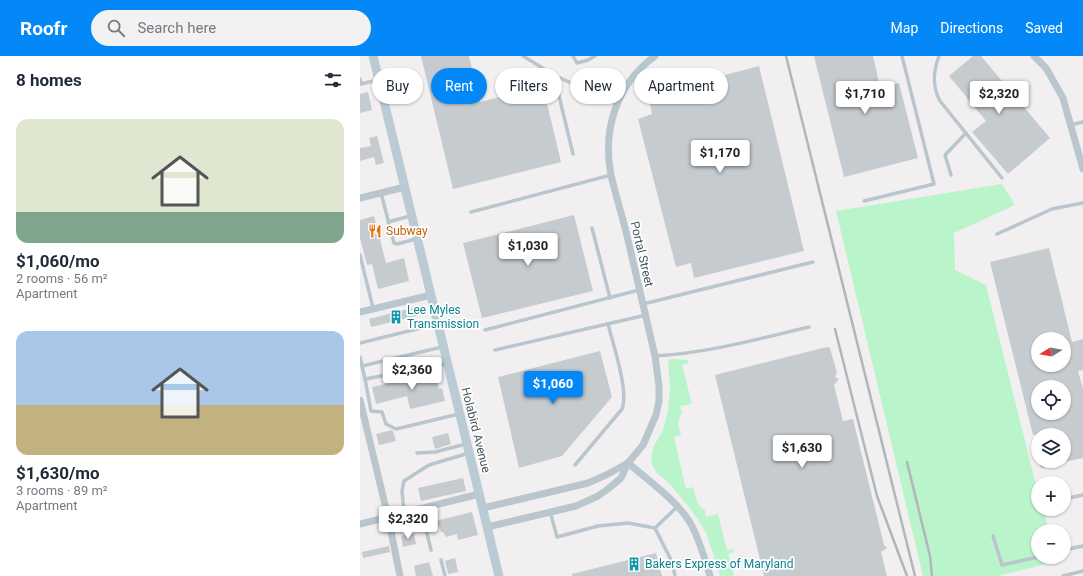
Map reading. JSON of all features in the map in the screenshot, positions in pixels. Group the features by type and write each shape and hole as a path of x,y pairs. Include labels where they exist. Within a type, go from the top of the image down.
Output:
{"main road":[{"name":"Holabird Avenue","path":"373,56 376,68"},
{"name":"Holabird Avenue","path":"384,104 499,576"}],"street":[{"name":"Portal Street","path":"626,87 637,72 655,56"},
{"path":"1034,56 1046,68 1055,81 1063,98 1083,169"},
{"name":"Portal Street","path":"487,527 576,506 598,496 621,478 628,463 643,445 656,415 659,401 659,386 655,356 611,174 609,140 616,104"},
{"path":"360,198 405,187"},
{"path":"360,312 431,295"},
{"path":"360,400 388,517 400,576"},
{"name":"Portal Street","path":"483,508 588,483 628,463"},
{"path":"628,463 664,494 677,507 691,525 701,546 710,576"},
{"path":"360,524 479,494"}],"lane":[{"path":"523,56 543,68"},
{"path":"573,56 578,63 595,56"},
{"path":"864,201 934,184 902,56"},
{"path":"939,56 934,75 936,93 940,101 1002,178"},
{"path":"360,82 372,81"},
{"path":"561,104 573,154"},
{"path":"1071,125 1083,122"},
{"path":"950,175 945,155 966,133"},
{"path":"471,212 611,174"},
{"path":"381,193 394,242 397,244 417,239"},
{"path":"997,234 1052,210 1083,203"},
{"path":"388,222 412,216"},
{"path":"592,228 610,298"},
{"path":"360,255 373,308"},
{"path":"643,304 813,262"},
{"path":"485,330 640,290"},
{"path":"495,350 646,315"},
{"path":"360,343 438,324"},
{"path":"575,465 622,409 624,404 625,398 622,380 608,324"},
{"path":"655,356 707,351 809,327"},
{"path":"362,366 444,347"},
{"path":"360,356 371,411 382,412 386,424 396,429 460,414"},
{"path":"365,379 448,364"},
{"path":"417,453 468,449"},
{"path":"404,513 402,491 404,481 429,465 468,449"},
{"path":"1071,498 1083,495"},
{"path":"655,528 677,507"},
{"path":"421,509 431,550"},
{"path":"550,511 557,537 598,526 628,523 655,528"},
{"path":"655,528 672,562 675,576"},
{"path":"993,536 1002,565 1031,558"},
{"path":"1071,549 1083,546"},
{"path":"441,560 445,576"},
{"path":"1063,576 1083,571"}],"green space":[{"path":"1002,184 1015,205 954,233 955,270 986,285 1034,476 1031,476 1031,516 1045,516 1047,524 1031,524 1031,564 1046,564 998,576 923,576 836,211"},
{"path":"671,359 689,360 688,363 682,365 692,404 680,406 682,413 678,424 681,435 674,437 686,489 693,487 700,506 705,510 706,517 718,514 727,550 734,549 734,552 728,554 734,576 720,576 707,535 698,519 670,484 657,473 652,465 651,457 654,446 663,430 668,410 670,387 668,361"}],"building":[{"path":"421,56 469,56 472,68 431,68 431,98"},
{"path":"814,56 873,56 880,87 899,83 918,158 844,177"},
{"path":"973,56 981,56 1050,138 1008,174 972,132 986,121 949,76"},
{"path":"759,66 804,251 694,278 691,263 676,267 638,119 652,114 650,104 728,104 728,74"},
{"path":"368,92 372,110 360,113 360,94"},
{"path":"495,98 495,104 547,104 561,162 453,189 433,104 487,104 487,100"},
{"path":"377,136 384,163 376,165 374,157 360,161 360,148 371,146 369,138"},
{"path":"574,215 593,291 482,318 463,243"},
{"path":"374,216 386,263 404,258 409,281 378,289 372,264 367,265 360,238 360,220"},
{"path":"1049,248 1070,332 1031,332 1031,372 1071,372 1071,338 1072,342 1083,339 1083,370 1078,371 1083,389 1083,458 1071,461 1071,428 1031,428 990,262"},
{"name":"Lee Myles Transmission","path":"423,305 425,314 371,327 369,319"},
{"path":"827,347 830,348 837,373 835,377 839,379 834,385 843,421 853,419 884,545 887,548 881,552 887,576 764,576 715,375"},
{"path":"600,351 612,397 562,456 519,468 498,377"},
{"path":"435,373 439,389 442,388 445,401 410,409 407,396 376,404 372,387"},
{"path":"392,430 396,441 379,445 376,434"},
{"path":"448,433 451,444 435,449 432,437"},
{"path":"463,478 466,491 421,501 418,488"},
{"path":"472,512 478,535 458,540 457,534 446,537 443,532 441,532 440,527 437,528 435,521"},
{"path":"414,533 416,544 403,547 401,536"},
{"path":"389,546 390,552 363,558 362,552"},
{"name":"Bakers Express of Maryland","path":"656,553 662,576 572,576 572,574"},
{"path":"455,558 458,572 448,574 445,561"},
{"path":"429,562 433,576 416,576 414,566"}],"railway":[{"path":"786,56 915,576"},
{"path":"835,329 877,496 907,576"},
{"path":"907,462 930,556 932,576"}],"place":[{"name":"Subway","path":"375,231"},
{"name":"Lee Myles Transmission","path":"396,317"},
{"name":"Bakers Express of Maryland","path":"634,564"}]}
